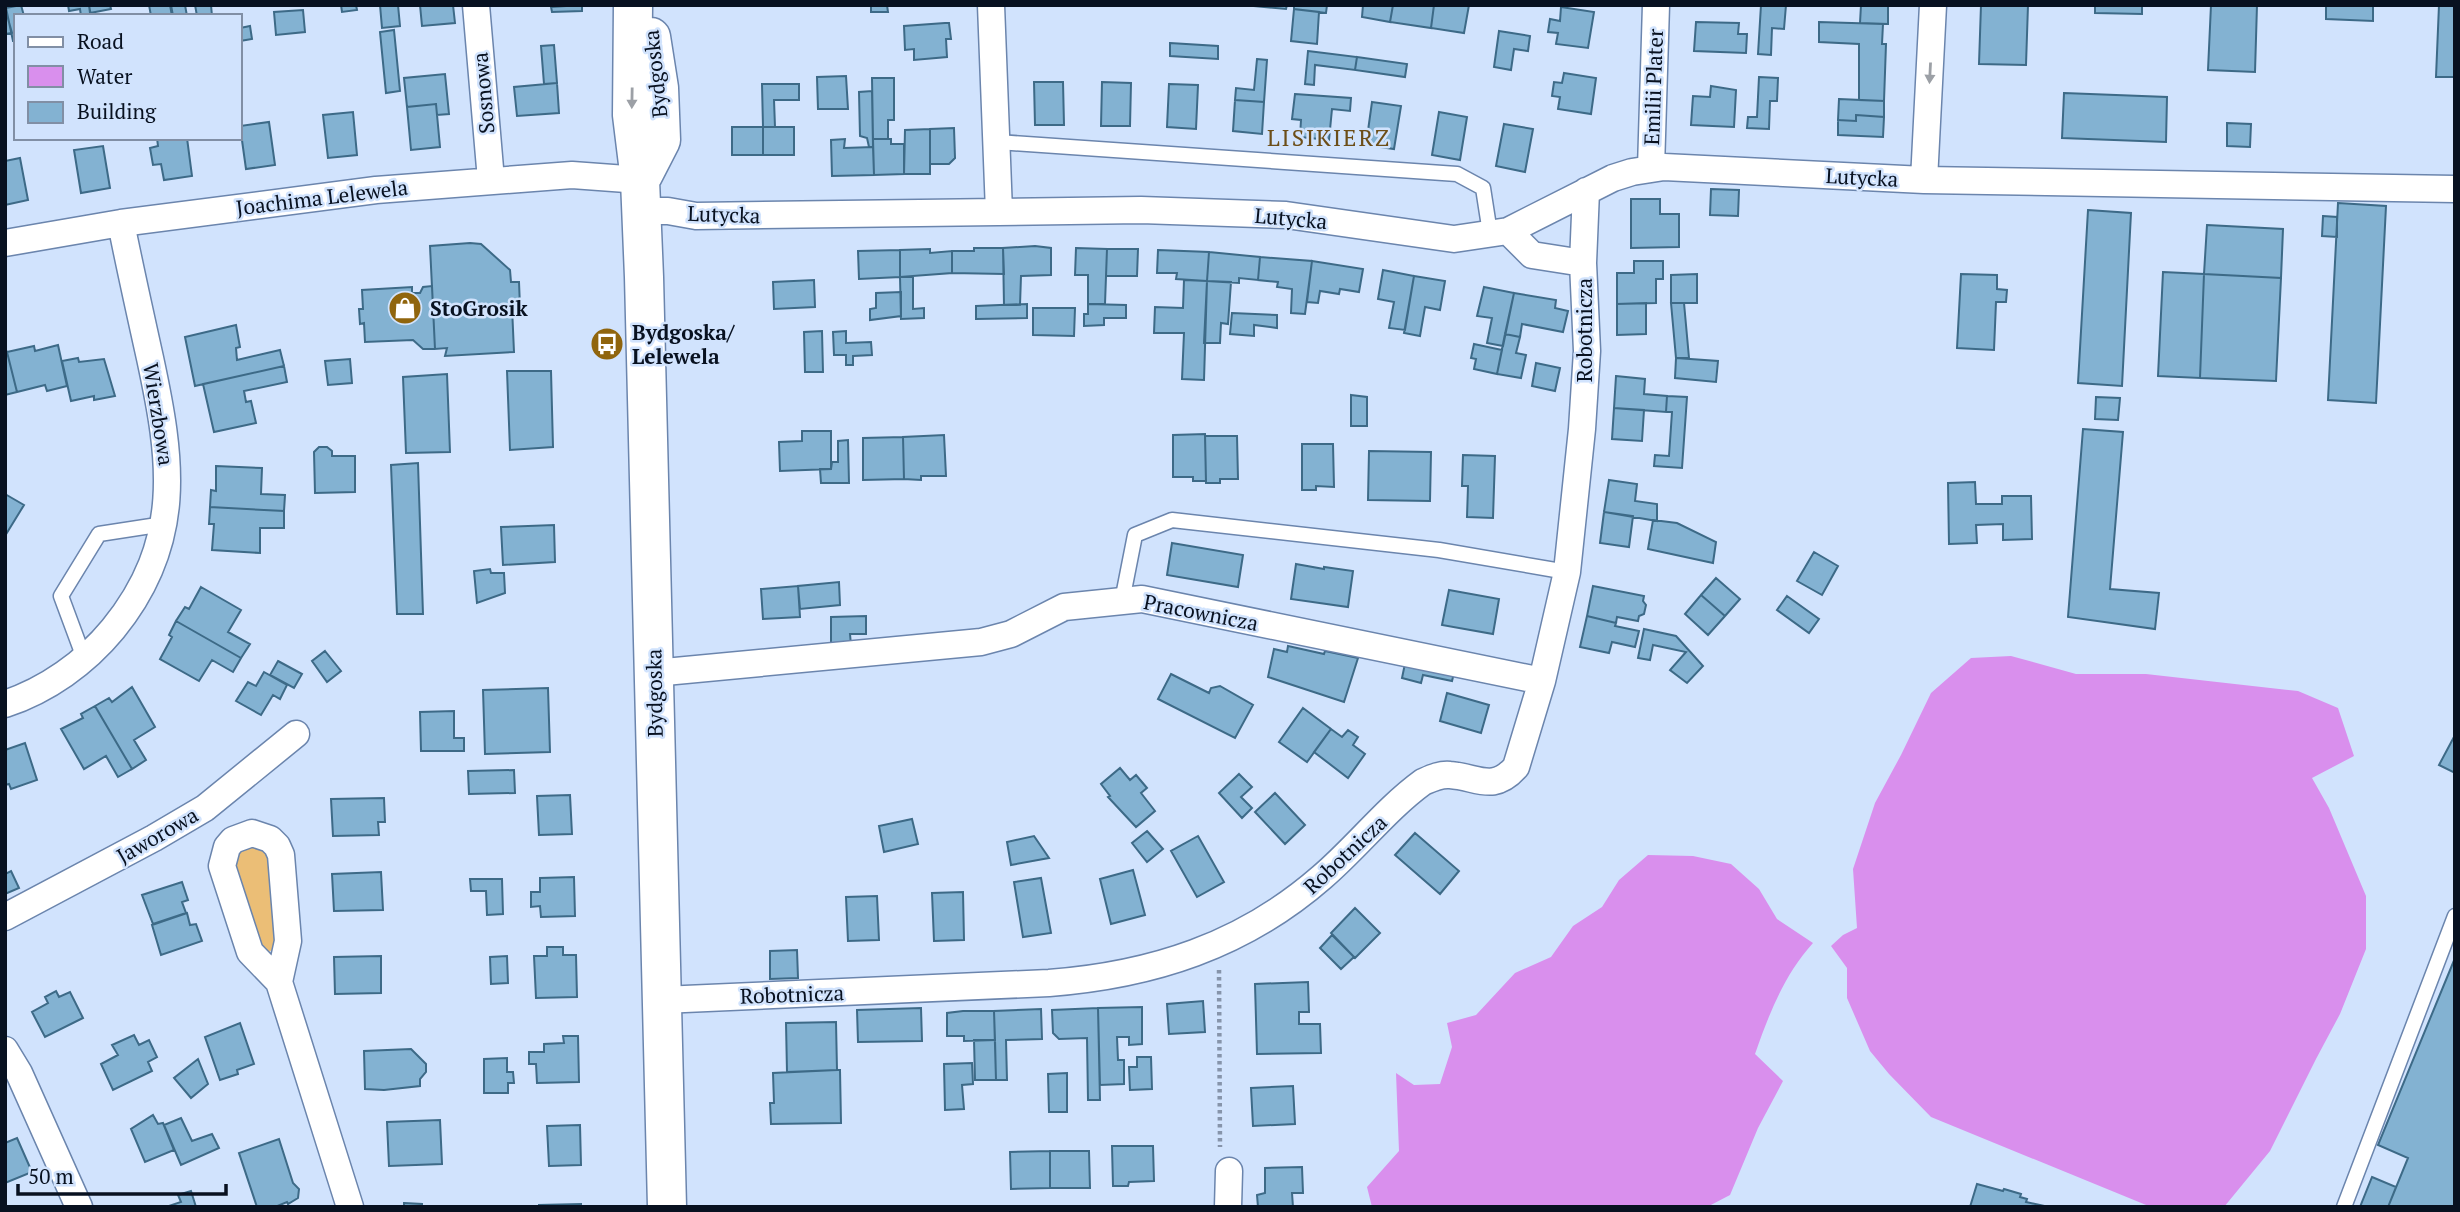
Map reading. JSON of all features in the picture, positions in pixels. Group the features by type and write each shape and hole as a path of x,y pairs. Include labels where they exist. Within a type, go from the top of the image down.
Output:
{"street":[{"name":"Sosnowa","path":"476,5 491,180"},
{"name":"Bydgoska","path":"633,5 632,115 641,195 667,1207"},
{"name":"Bydgoska","path":"641,195 661,140 659,88 647,5"},
{"path":"991,5 999,212"},
{"name":"Emilii Plater","path":"1651,168 1656,5"},
{"name":"Lutycka","path":"1924,180 1933,5"},
{"name":"Lutycka","path":"641,195 668,211 696,216 1141,209 1286,215 1454,239 1499,232 1622,175 1651,168 1681,167 1924,180 2455,190"},
{"name":"Joachima Lelewela","path":"5,243 121,223 332,194 491,180 588,175 641,195"},
{"name":"Robotnicza","path":"662,1000 1089,980 1162,965 1234,937 1296,899 1423,782 1451,775 1482,783 1509,774 1516,766 1542,681 1567,572 1587,351 1583,263 1586,191"},
{"name":"Wierzbowa","path":"5,704 46,685 84,658 110,633 138,594 154,558 164,524 169,480 166,440 121,223"},
{"name":"Robotnicza","path":"1499,232 1532,255 1583,263"},
{"name":"Pracownicza","path":"654,673 981,642 1011,634 1064,607 1142,599 1542,681"},
{"name":"Jaworowa","path":"5,917 205,808 296,734"},
{"path":"279,982 288,941 281,855 277,846 261,835 251,833 242,835 227,847 222,866 250,952 279,982 350,1207"},
{"path":"5,1050 19,1073 79,1207"},
{"path":"1228,1207 1229,1171"}],"lane":[{"path":"998,142 1457,174 1483,188 1499,232"},
{"path":"1122,601 1135,535 1172,520 1439,550 1567,572"},
{"path":"84,658 61,596 99,534 164,524"},
{"path":"2344,1207 2455,916"}],"path":[{"path":"1213,946 1219,972 1220,1167 1229,1171"}],"shaded area":[{"path":"252,845 271,857 276,947 269,952 262,951 232,864 238,851"}],"water":[{"path":"2011,656 2076,674 2146,674 2298,691 2338,708 2354,756 2312,778 2329,808 2366,896 2366,949 2340,1014 2270,1151 2224,1207 2151,1207 1931,1117 1870,1051 1847,998 1847,968 1831,946 1843,935 1857,928 1853,869 1875,803 1931,693 1971,658"},
{"path":"1648,855 1693,856 1731,864 1759,889 1777,919 1813,943 1786,982 1755,1054 1783,1081 1758,1128 1730,1195 1707,1207 1372,1207 1367,1187 1399,1151 1396,1073 1414,1085 1440,1084 1452,1047 1447,1023 1476,1015 1515,973 1551,957 1573,926 1602,907 1619,880"}],"building":[{"path":"21,5 23,14 14,14 14,41 13,41 6,8"},
{"path":"68,5 89,5 91,14 81,14 80,9 69,11"},
{"path":"89,5 110,5 111,9 90,13"},
{"path":"149,5 170,5 172,14 151,14"},
{"path":"171,5 185,5 187,14 173,14"},
{"path":"195,5 211,5 212,14 197,14"},
{"path":"341,5 356,5 357,10 342,12"},
{"path":"380,5 398,5 400,26 382,28"},
{"path":"420,5 453,5 455,23 422,26"},
{"path":"582,5 582,11 552,12 551,7"},
{"path":"871,5 887,5 888,12 871,12"},
{"path":"1243,5 1287,5 1286,9"},
{"path":"1294,5 1327,5 1326,13 1294,9"},
{"path":"1363,5 1393,5 1390,22 1362,17"},
{"path":"1393,5 1434,5 1431,28 1390,22"},
{"path":"1434,5 1469,5 1464,33 1431,28"},
{"path":"1761,5 1786,5 1784,29 1772,28 1771,55 1758,54"},
{"path":"1861,5 1888,5 1888,24 1860,23"},
{"path":"1981,5 2028,5 2026,65 1979,64"},
{"path":"2095,5 2142,5 2142,14 2095,13"},
{"path":"2211,5 2257,5 2255,72 2208,70"},
{"path":"2326,5 2373,5 2373,21 2326,19"},
{"path":"2439,5 2455,5 2455,77 2436,77"},
{"path":"1561,7 1594,12 1588,48 1556,44 1558,33 1548,32 1550,19 1560,21"},
{"path":"5,8 12,33 5,34"},
{"path":"1294,9 1319,12 1317,44 1291,41"},
{"path":"303,10 305,32 276,35 274,12"},
{"path":"1696,22 1739,23 1738,34 1747,34 1746,53 1694,51"},
{"path":"1819,22 1883,24 1882,44 1886,44 1884,101 1859,100 1859,44 1819,42"},
{"path":"949,23 951,39 946,39 947,57 914,60 914,49 905,50 904,26"},
{"path":"250,26 252,39 242,41 242,28"},
{"path":"394,30 400,91 386,93 380,32"},
{"path":"1499,31 1530,36 1528,51 1514,49 1511,70 1494,67"},
{"path":"1170,43 1218,46 1218,59 1170,56"},
{"path":"554,45 557,83 544,84 541,46"},
{"path":"1308,51 1357,57 1355,70 1315,65 1314,85 1305,84"},
{"path":"1357,57 1407,64 1405,77 1355,70"},
{"path":"1257,59 1267,60 1264,102 1235,100 1236,88 1254,90"},
{"path":"1564,73 1596,78 1591,114 1558,109 1560,97 1552,96 1554,82 1562,83"},
{"path":"445,74 449,114 437,115 436,104 407,107 404,78"},
{"path":"846,76 848,109 818,109 817,77"},
{"path":"1759,77 1778,78 1777,101 1770,101 1769,129 1747,128 1748,117 1757,117"},
{"path":"872,78 894,78 894,120 888,120 888,139 873,139"},
{"path":"1034,82 1063,82 1064,125 1035,125"},
{"path":"1102,82 1131,83 1130,126 1101,126"},
{"path":"557,83 559,113 517,116 514,87"},
{"path":"762,84 799,84 799,100 774,100 775,127 763,127"},
{"path":"1169,84 1198,85 1196,129 1167,127"},
{"path":"1711,86 1736,90 1734,127 1691,125 1693,96 1710,97"},
{"path":"872,91 873,147 869,147 867,138 860,136 859,92"},
{"path":"2064,93 2167,97 2166,142 2062,138"},
{"path":"1295,94 1351,98 1350,111 1332,109 1329,140 1300,137 1301,120 1292,119"},
{"path":"1839,99 1884,101 1884,117 1856,115 1856,121 1838,120"},
{"path":"1235,100 1264,102 1262,134 1233,131"},
{"path":"1372,102 1401,106 1394,149 1366,145"},
{"path":"436,104 440,147 411,150 407,107"},
{"path":"353,112 357,155 328,158 323,115"},
{"path":"1439,112 1467,117 1460,160 1432,155"},
{"path":"1856,115 1884,117 1883,137 1838,135 1838,120 1856,121"},
{"path":"269,122 275,165 246,169 242,126"},
{"path":"2227,123 2251,124 2250,147 2227,146"},
{"path":"1504,124 1533,129 1525,172 1496,166"},
{"path":"732,127 763,127 763,155 732,155"},
{"path":"763,127 794,127 794,155 763,155"},
{"path":"954,128 955,158 949,164 930,164 930,129"},
{"path":"930,129 930,174 904,174 905,130"},
{"path":"845,139 844,148 873,147 874,175 832,176 831,140"},
{"path":"873,139 891,139 891,144 904,144 904,174 874,175"},
{"path":"157,140 187,140 192,176 164,180 161,164 153,165 150,148 158,146"},
{"path":"103,146 110,188 81,193 74,150"},
{"path":"20,158 28,200 5,205 5,161"},
{"path":"1711,189 1739,190 1738,216 1710,215"},
{"path":"1631,199 1660,199 1660,214 1679,214 1679,247 1631,248"},
{"path":"2338,203 2386,206 2376,403 2328,400"},
{"path":"2088,210 2131,213 2122,386 2078,383"},
{"path":"2323,216 2337,217 2337,237 2322,236"},
{"path":"2207,225 2283,229 2281,278 2204,274"},
{"path":"481,244 510,270 511,282 519,282 520,307 512,307 514,352 445,356 447,348 435,349 430,246"},
{"path":"974,248 1003,248 1004,274 952,273 952,251 974,251"},
{"path":"1003,248 1051,248 1051,275 1021,276 1020,305 1004,305"},
{"path":"1076,248 1107,249 1105,304 1088,304 1088,275 1075,275"},
{"path":"930,249 930,253 952,251 952,273 900,277 900,250"},
{"path":"1107,249 1138,249 1137,276 1106,276"},
{"path":"900,250 900,277 859,279 858,251"},
{"path":"1158,250 1209,252 1207,281 1176,279 1177,273 1157,273"},
{"path":"1209,252 1260,257 1258,280 1239,278 1239,283 1207,281"},
{"path":"1260,257 1312,261 1305,314 1291,313 1292,289 1277,287 1278,282 1258,280"},
{"path":"1312,261 1363,269 1359,292 1340,289 1339,294 1320,291 1318,303 1307,302"},
{"path":"1634,261 1663,261 1663,279 1656,279 1656,303 1617,304 1617,273 1634,273"},
{"path":"1383,270 1414,276 1405,330 1389,328 1394,302 1378,299"},
{"path":"2163,272 2204,274 2200,378 2158,376"},
{"path":"1697,274 1697,303 1671,303 1671,275"},
{"path":"1961,274 1997,275 1997,289 2007,290 2006,302 1996,302 1994,350 1957,348"},
{"path":"2204,274 2281,278 2276,381 2200,378"},
{"path":"1414,276 1445,281 1440,310 1425,307 1420,336 1404,333"},
{"path":"900,277 913,277 913,309 924,308 924,318 901,319"},
{"path":"814,280 815,307 774,309 773,282"},
{"path":"1184,280 1207,281 1204,380 1182,379 1184,333 1154,333 1155,307 1183,308"},
{"path":"1207,281 1231,282 1228,324 1221,323 1220,343 1204,343"},
{"path":"432,286 435,349 423,349 413,340 365,342 364,323 360,324 359,309 363,309 362,290 412,287 412,293 420,293 423,287"},
{"path":"1484,287 1514,293 1503,346 1487,343 1492,318 1477,316"},
{"path":"901,292 901,316 870,320 870,309 876,308 876,293"},
{"path":"1514,293 1556,300 1555,308 1568,311 1563,332 1522,324 1520,337 1505,334"},
{"path":"1646,303 1646,334 1617,335 1617,304"},
{"path":"1671,303 1684,303 1689,358 1676,358"},
{"path":"1027,304 1027,318 976,319 976,306"},
{"path":"1088,304 1126,305 1126,318 1104,318 1104,325 1084,326 1084,314 1088,314"},
{"path":"1033,308 1075,308 1074,336 1033,335"},
{"path":"1232,313 1277,315 1277,328 1254,325 1254,336 1230,334"},
{"path":"236,325 240,347 236,348 237,360 280,350 284,366 195,386 185,337"},
{"path":"822,331 823,372 805,372 804,332"},
{"path":"846,331 846,343 871,342 872,355 853,356 853,365 846,365 846,355 834,355 833,332"},
{"path":"1505,334 1520,337 1516,353 1526,355 1521,378 1497,374"},
{"path":"1474,344 1502,350 1497,374 1474,369 1476,359 1471,358"},
{"path":"58,345 67,386 47,391 45,385 17,392 7,352 34,346 35,351"},
{"path":"7,352 17,392 5,395 5,353"},
{"path":"78,358 79,362 104,359 115,396 94,400 94,396 71,401 62,361"},
{"path":"1676,358 1718,361 1716,382 1675,378"},
{"path":"350,359 352,383 328,385 325,361"},
{"path":"1536,363 1560,368 1555,391 1532,386"},
{"path":"284,366 287,382 244,391 246,402 251,401 256,423 214,432 203,384"},
{"path":"507,371 551,371 553,447 510,450"},
{"path":"447,374 450,452 406,453 403,377"},
{"path":"1616,376 1645,379 1644,394 1667,396 1666,412 1614,408"},
{"path":"1351,395 1367,397 1367,426 1351,426"},
{"path":"1667,396 1687,397 1682,468 1654,466 1655,455 1669,456 1672,412 1666,412"},
{"path":"2096,397 2120,398 2118,420 2095,419"},
{"path":"1614,408 1644,410 1642,441 1612,439"},
{"path":"2083,429 2123,432 2110,589 2159,593 2155,629 2068,617"},
{"path":"802,431 831,431 831,469 780,471 779,442 802,441"},
{"path":"1205,434 1206,481 1193,481 1193,477 1173,477 1173,435"},
{"path":"944,435 946,476 921,476 921,480 904,479 903,437"},
{"path":"1205,436 1237,436 1238,479 1220,479 1220,483 1206,483"},
{"path":"903,437 904,479 863,480 863,438"},
{"path":"848,440 849,483 821,483 820,469 831,469 832,462 838,462 838,441"},
{"path":"1302,444 1333,444 1334,487 1316,486 1316,490 1302,490"},
{"path":"319,447 327,447 332,451 332,456 355,456 355,492 315,493 314,452"},
{"path":"1369,451 1431,452 1430,501 1368,500"},
{"path":"1463,455 1495,456 1493,518 1467,517 1468,486 1462,486"},
{"path":"418,463 423,614 397,614 391,465"},
{"path":"216,466 262,468 261,494 285,495 284,511 210,507 211,490 216,491"},
{"path":"1609,480 1637,484 1635,501 1657,504 1657,521 1604,512"},
{"path":"1975,482 1976,504 2002,504 2002,496 2031,496 2032,539 2003,540 2003,524 1976,525 1977,543 1949,544 1948,483"},
{"path":"5,494 24,505 5,536"},
{"path":"210,507 284,511 284,528 260,528 260,553 212,550 214,524 209,524"},
{"path":"1604,512 1633,516 1629,547 1600,543"},
{"path":"1653,520 1677,523 1716,542 1713,563 1648,549"},
{"path":"554,525 555,562 503,565 501,527"},
{"path":"1172,543 1243,555 1238,587 1167,575"},
{"path":"1814,552 1838,566 1822,595 1797,581"},
{"path":"1296,564 1353,571 1348,607 1291,599"},
{"path":"490,569 491,573 504,573 505,593 477,603 474,571"},
{"path":"1716,578 1740,599 1725,616 1701,595"},
{"path":"839,582 840,605 800,609 798,586"},
{"path":"798,586 800,617 763,619 761,589"},
{"path":"1593,586 1644,596 1644,614 1639,616 1638,621 1617,617 1616,623 1587,616"},
{"path":"201,587 241,610 228,632 250,644 241,658 176,621 185,607 189,609"},
{"path":"1449,590 1499,599 1493,634 1442,625"},
{"path":"1701,595 1725,616 1708,635 1685,614"},
{"path":"1787,596 1819,619 1809,633 1777,610"},
{"path":"866,616 866,634 850,634 851,645 831,645 831,617"},
{"path":"1587,616 1639,631 1635,647 1612,642 1609,653 1580,647"},
{"path":"176,621 241,658 233,672 212,660 199,681 160,659 172,637 169,635"},
{"path":"1644,629 1676,636 1703,666 1687,683 1670,670 1686,652 1653,645 1650,660 1638,658"},
{"path":"1288,646 1358,658 1344,702 1268,677 1274,649 1287,652"},
{"path":"325,651 341,671 327,682 312,661"},
{"path":"1407,654 1456,665 1452,681 1423,675 1421,683 1402,678"},
{"path":"278,661 302,674 294,688 270,675"},
{"path":"264,672 287,685 280,699 273,695 261,715 236,701 248,682 256,686"},
{"path":"1171,674 1209,693 1211,688 1220,686 1253,705 1235,738 1158,699"},
{"path":"132,687 155,727 134,740 146,760 132,769 95,706 109,698 112,702"},
{"path":"548,688 550,752 485,754 483,690"},
{"path":"1447,693 1489,705 1481,733 1440,721"},
{"path":"95,706 132,769 118,777 106,756 84,769 61,729 83,718 81,714"},
{"path":"1303,708 1331,729 1307,762 1279,742"},
{"path":"454,711 454,738 464,738 464,751 421,751 420,712"},
{"path":"1331,729 1342,737 1348,730 1358,737 1353,745 1365,754 1348,778 1314,752"},
{"path":"2455,735 2455,773 2439,765"},
{"path":"25,743 37,780 11,789 9,784 5,785 5,750"},
{"path":"1120,768 1130,780 1136,775 1147,788 1141,793 1155,811 1136,827 1108,797 1110,796 1101,784"},
{"path":"514,770 515,793 469,794 468,771"},
{"path":"1239,774 1252,787 1241,797 1252,808 1242,818 1219,793"},
{"path":"1275,793 1305,825 1285,844 1255,812"},
{"path":"570,795 572,834 539,835 537,796"},
{"path":"384,798 385,822 378,822 379,835 333,836 331,799"},
{"path":"912,819 918,844 884,852 879,826"},
{"path":"1147,831 1163,849 1147,862 1132,843"},
{"path":"1415,833 1459,871 1440,894 1395,855"},
{"path":"1034,836 1049,858 1011,865 1007,842"},
{"path":"1198,836 1224,882 1197,897 1171,851"},
{"path":"1133,870 1145,915 1111,924 1100,879"},
{"path":"11,871 19,888 5,894 5,874"},
{"path":"381,872 383,910 334,911 332,874"},
{"path":"574,877 575,916 541,917 540,906 531,907 531,892 540,892 540,878"},
{"path":"1041,878 1051,933 1023,937 1014,882"},
{"path":"470,879 502,879 503,914 487,915 486,891 471,891"},
{"path":"182,882 188,900 182,902 186,913 153,924 142,895"},
{"path":"963,892 964,940 934,941 932,893"},
{"path":"877,896 879,940 848,941 846,897"},
{"path":"1355,908 1380,933 1355,958 1331,933"},
{"path":"187,913 190,925 196,924 202,941 161,955 152,925"},
{"path":"1332,935 1354,957 1341,969 1320,948"},
{"path":"547,947 563,947 563,955 576,955 577,997 536,998 534,956 547,956"},
{"path":"797,950 798,978 770,979 770,951"},
{"path":"381,956 381,993 335,994 334,957"},
{"path":"507,956 508,983 491,984 490,957"},
{"path":"2455,958 2455,1207 2388,1207 2408,1158 2378,1145"},
{"path":"1308,982 1309,1012 1299,1012 1299,1024 1320,1024 1321,1053 1257,1054 1255,984"},
{"path":"56,991 59,997 70,992 83,1018 45,1037 32,1012 48,1003 45,997"},
{"path":"1203,1001 1205,1032 1169,1034 1167,1004"},
{"path":"1142,1007 1142,1044 1129,1045 1129,1037 1117,1037 1118,1060 1124,1060 1124,1084 1100,1085 1098,1008"},
{"path":"921,1008 922,1041 858,1042 857,1010"},
{"path":"1098,1008 1100,1100 1088,1100 1087,1038 1059,1039 1053,1033 1052,1010"},
{"path":"1041,1009 1042,1039 1006,1040 1007,1080 996,1080 994,1011"},
{"path":"994,1011 995,1040 964,1041 964,1036 947,1036 947,1013"},
{"path":"836,1022 837,1070 787,1072 786,1023"},
{"path":"240,1023 254,1064 237,1070 238,1074 220,1080 205,1037"},
{"path":"134,1035 139,1045 149,1040 157,1057 148,1062 152,1071 113,1090 101,1064 118,1055 112,1045"},
{"path":"563,1036 578,1036 579,1082 537,1083 536,1064 529,1064 529,1052 544,1052 544,1044 564,1043"},
{"path":"974,1040 995,1040 996,1080 975,1080"},
{"path":"411,1049 426,1064 426,1072 420,1079 420,1086 365,1089 364,1051"},
{"path":"1137,1057 1151,1057 1152,1089 1130,1090 1129,1067 1137,1067"},
{"path":"507,1058 507,1072 513,1072 514,1083 508,1083 508,1093 484,1093 484,1059"},
{"path":"198,1059 208,1084 191,1098 174,1078"},
{"path":"972,1063 973,1084 962,1085 964,1109 945,1110 944,1064"},
{"path":"840,1070 841,1123 771,1124 770,1103 774,1103 773,1073"},
{"path":"1067,1073 1067,1112 1049,1112 1048,1074"},
{"path":"1293,1086 1295,1124 1253,1126 1251,1088"},
{"path":"153,1115 158,1124 163,1123 174,1150 145,1162 131,1129"},
{"path":"181,1118 192,1141 212,1134 219,1148 181,1165 164,1125"},
{"path":"440,1120 442,1164 389,1166 387,1122"},
{"path":"580,1125 581,1165 549,1166 547,1126"},
{"path":"17,1138 32,1172 5,1183 5,1143"},
{"path":"279,1139 293,1183 299,1189 298,1198 275,1207 257,1207 239,1153"},
{"path":"1112,1146 1153,1146 1154,1181 1113,1186"},
{"path":"1050,1151 1050,1188 1011,1189 1010,1152"},
{"path":"1050,1151 1089,1151 1090,1188 1050,1188"},
{"path":"1302,1167 1303,1193 1292,1193 1293,1207 1258,1207 1257,1195 1265,1193 1265,1168"},
{"path":"2372,1177 2396,1187 2388,1207 2360,1207"},
{"path":"1977,1184 2021,1194 2020,1197 2027,1199 2026,1202 2049,1207 1970,1207"},
{"path":"191,1191 196,1207 166,1207 181,1202 178,1195"},
{"path":"404,1203 422,1204 422,1207 404,1207"},
{"path":"581,1204 581,1207 539,1207 539,1205"}],"place":[{"name":"StoGrosik","path":"405,308"},
{"name":"Bydgoska/ Lelewela","path":"607,344"}],"district":[{"name":"LISIKIERZ","path":"1329,137"}]}
